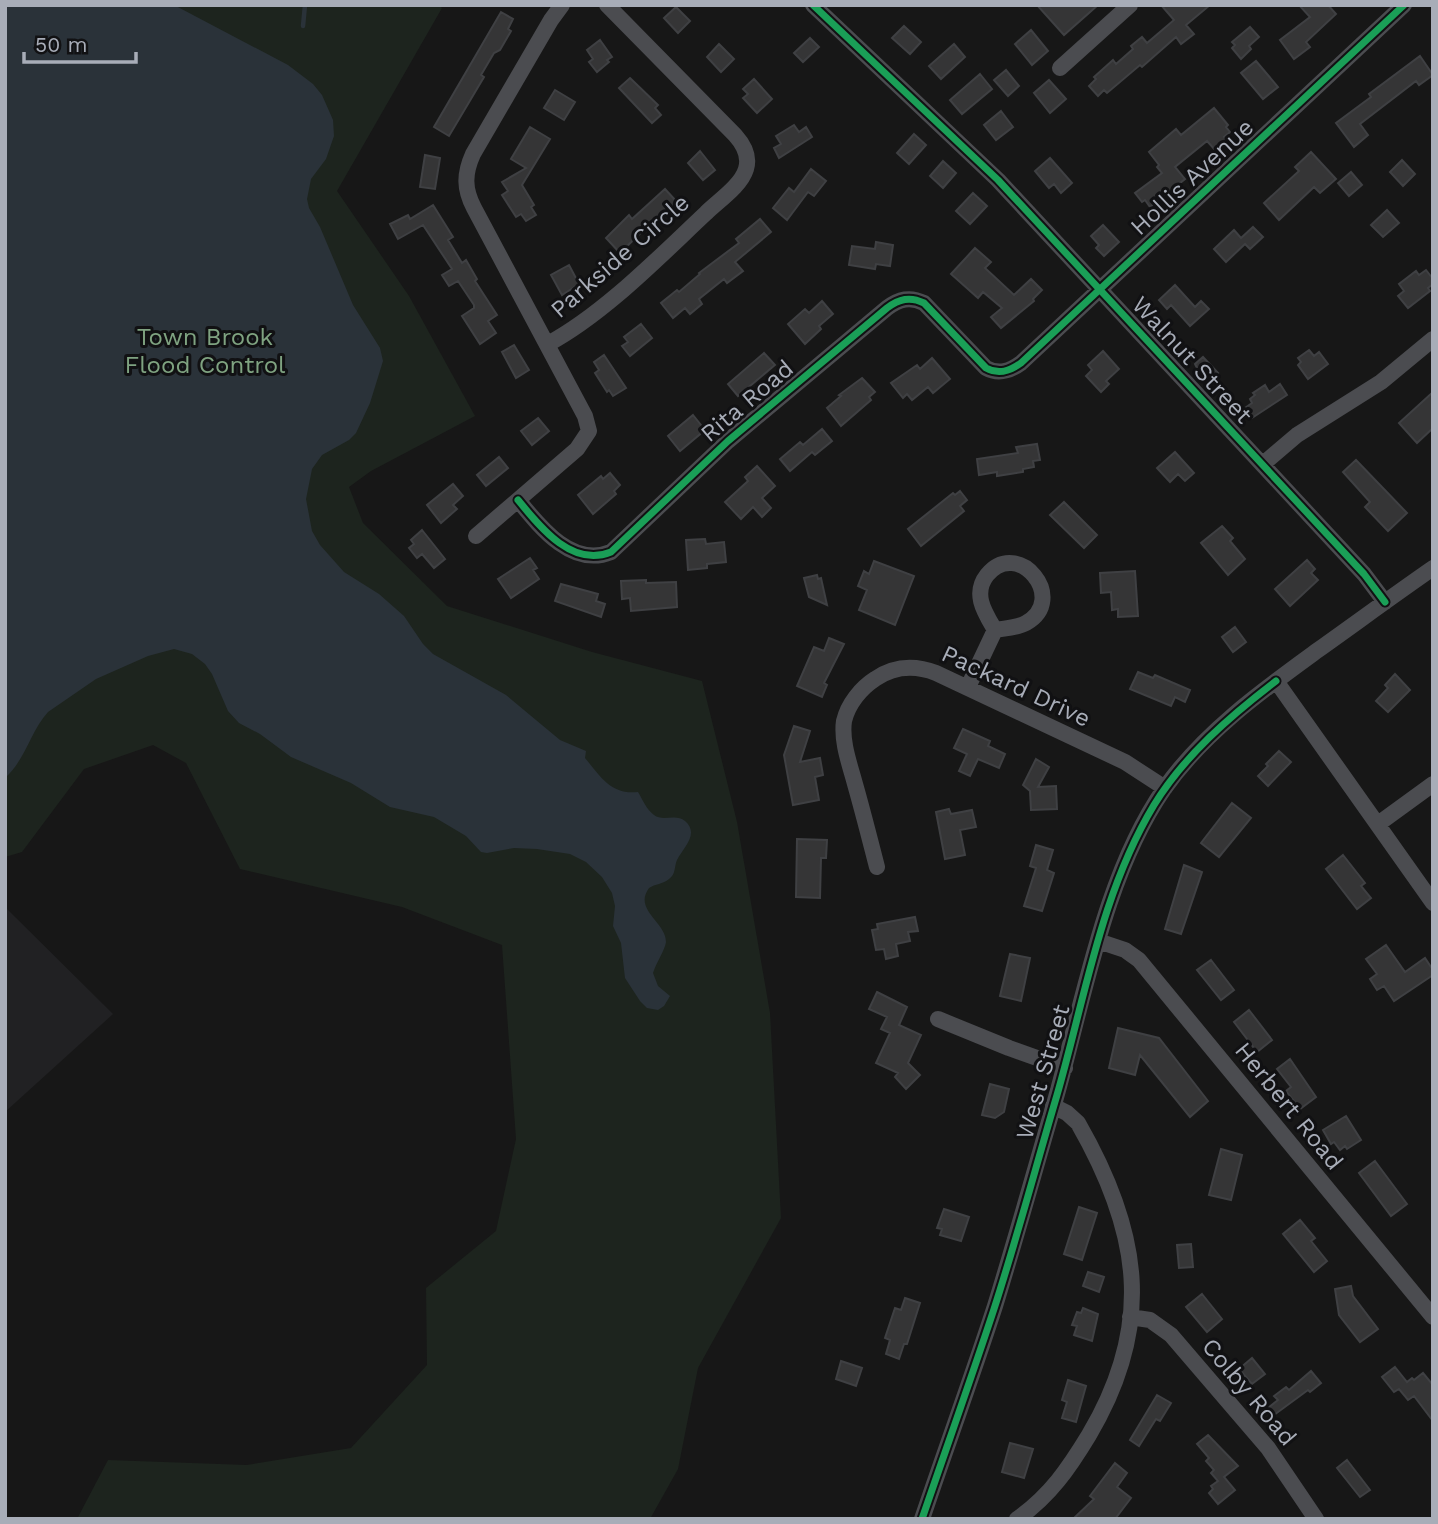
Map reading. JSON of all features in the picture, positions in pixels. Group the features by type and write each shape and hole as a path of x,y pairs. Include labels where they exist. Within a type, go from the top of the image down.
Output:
{"street":[{"name":"Parkside Circle","path":"562,5 472,154 466,185 474,208 548,344 575,327 647,268 739,181 746,168 744,147 736,135 607,5"},
{"name":"Walnut Street","path":"813,5 978,159 1263,464 1364,574 1385,602"},
{"path":"1060,68 1130,5"},
{"name":"Hollis Avenue","path":"1003,372 1021,363 1405,5"},
{"name":"Rita Road","path":"518,500 541,528 564,546 589,555 611,552 728,441 900,300 913,299 924,303 982,365 991,371 1003,372"},
{"path":"1263,464 1297,435 1381,382 1433,339"},
{"path":"475,536 577,449 589,430 585,416 548,344"},
{"path":"1009,564 1031,571 1039,582 1042,598 1039,609 1026,623 995,630 980,601 982,583 989,573 1009,564"},
{"name":"West Street","path":"922,1519 995,1306 1065,1068 1098,941 1129,854 1165,788 1213,735 1276,681 1433,568"},
{"path":"968,687 995,630"},
{"name":"Packard Drive","path":"877,867 845,741 844,721 852,703 863,689 877,677 902,668 928,670 968,687 1125,762 1165,788"},
{"path":"1276,681 1433,903"},
{"path":"1378,824 1433,784"},
{"name":"Herbert Road","path":"1098,941 1125,950 1139,960 1433,1317"},
{"path":"938,1019 1065,1068"},
{"path":"1017,1519 1040,1502 1060,1480 1096,1423 1119,1370 1130,1317 1130,1260 1119,1209 1078,1124 1068,1113 1053,1106"},
{"name":"Colby Road","path":"1130,1317 1150,1320 1171,1335 1268,1448 1316,1519"}],"shaded area":[{"path":"5,5 174,5 288,65 313,84 322,95 333,120 334,136 326,159 311,179 307,199 309,208 320,227 353,305 380,348 383,361 370,403 356,433 322,455 312,469 306,499 312,531 320,545 344,572 379,594 404,616 433,654 506,695 560,740 586,751 585,758 607,783 621,791 638,792 654,815 681,819 689,826 691,836 677,860 673,875 667,881 649,888 645,896 647,909 661,928 666,942 653,973 658,986 670,996 658,1010 647,1008 625,978 621,943 613,926 615,906 612,893 602,877 586,862 570,854 537,849 514,848 481,852 466,836 434,817 390,807 351,783 291,757 260,734 239,723 228,711 212,674 205,664 192,654 174,649 148,656 96,679 48,712 18,762 5,778"},
{"path":"5,907 113,1014 5,1112"}],"green space":[{"name":"Town Brook Flood Control","path":"5,5 439,5 442,8 337,191 409,296 475,416 371,471 349,487 363,523 447,606 592,652 702,681 737,822 770,1013 781,1218 698,1368 678,1469 650,1519 77,1519 108,1460 247,1465 351,1448 427,1365 426,1288 496,1231 516,1139 502,945 402,907 240,869 186,763 153,745 84,769 22,852 5,857"}],"building":[{"path":"1037,5 1098,5 1064,35"},
{"path":"1161,5 1210,5 1186,25 1194,34 1181,44 1176,37 1142,67 1140,65 1107,93 1104,90 1098,96 1089,86 1096,79 1094,77 1113,60 1116,64 1142,37 1147,43 1174,20"},
{"path":"1299,5 1328,5 1336,14 1306,42 1310,47 1294,59 1280,40 1310,17"},
{"path":"676,7 690,21 678,33 664,18"},
{"path":"501,12 513,19 508,29 511,31 481,75 484,77 449,136 434,127"},
{"path":"904,26 921,42 910,54 892,38"},
{"path":"1250,27 1259,37 1241,59 1232,48 1235,45 1232,42"},
{"path":"1031,30 1048,51 1032,65 1015,44"},
{"path":"810,38 819,47 803,62 794,53"},
{"path":"600,40 612,57 597,72 589,62 593,59 587,50"},
{"path":"719,44 734,59 721,72 707,57"},
{"path":"954,44 965,57 941,79 929,66"},
{"path":"1420,56 1433,75 1419,85 1416,81 1360,124 1368,135 1354,147 1336,123"},
{"path":"1256,61 1278,87 1263,99 1241,73"},
{"path":"1006,70 1019,86 1008,96 994,80"},
{"path":"980,74 992,89 962,114 950,100"},
{"path":"630,78 658,105 655,108 661,115 652,123 619,88"},
{"path":"754,79 772,99 757,113 743,98 748,94 743,89"},
{"path":"1049,80 1066,99 1050,113 1034,93"},
{"path":"555,90 575,102 564,120 544,108"},
{"path":"1214,108 1228,125 1226,127 1230,132 1224,137 1227,141 1215,150 1207,141 1175,167 1185,179 1150,207 1145,200 1142,202 1135,193 1162,173 1149,152 1176,129 1181,135"},
{"path":"1001,111 1013,127 996,140 984,125"},
{"path":"794,125 799,132 806,127 812,137 779,158 774,148 781,144 776,136"},
{"path":"530,127 550,139 522,185 534,205 531,207 536,215 526,221 521,214 516,217 502,195 508,191 502,182 526,168 511,159"},
{"path":"914,134 926,145 909,164 897,153"},
{"path":"700,151 715,170 703,180 688,163"},
{"path":"1311,152 1336,179 1320,193 1314,187 1279,220 1264,203 1299,171 1295,167"},
{"path":"425,155 440,158 435,189 420,187"},
{"path":"1050,158 1072,183 1061,193 1054,184 1049,188 1035,171"},
{"path":"1402,160 1415,174 1403,186 1390,172"},
{"path":"943,161 956,173 943,188 930,176"},
{"path":"811,169 826,181 814,196 808,192 787,220 773,208 789,188 794,192"},
{"path":"1351,172 1362,185 1349,196 1338,183"},
{"path":"665,189 676,203 659,218 658,216 620,253 606,238 629,215 632,219"},
{"path":"973,193 987,206 970,224 956,211"},
{"path":"433,205 453,237 448,240 462,263 466,260 477,279 475,281 497,315 488,321 496,333 480,344 462,316 474,308 474,305 458,281 449,286 442,275 452,269 423,225 398,239 390,224 408,215 410,219"},
{"path":"1387,210 1399,223 1383,237 1371,225"},
{"path":"760,219 771,232 735,262 743,271 727,283 724,279 699,299 702,304 690,314 685,308 673,318 661,303 677,290 679,292 739,243 736,239"},
{"path":"1103,225 1119,242 1104,256 1096,248 1099,245 1091,236"},
{"path":"1253,227 1263,237 1250,249 1245,244 1226,262 1214,249 1234,230 1241,238"},
{"path":"876,242 893,245 890,266 876,264 875,269 849,265 852,246 875,249"},
{"path":"975,248 991,262 985,268 1014,295 1031,279 1042,290 1034,301 1001,328 991,317 1002,308 983,292 978,298 951,274"},
{"path":"569,265 579,284 562,295 551,275"},
{"path":"1426,270 1433,279 1433,284 1428,288 1430,291 1408,308 1398,296 1404,291 1399,284 1416,271 1419,275"},
{"path":"1175,285 1195,307 1201,301 1209,309 1190,326 1171,305 1167,309 1159,300"},
{"path":"822,301 833,314 805,344 788,324 805,309 809,313"},
{"path":"641,324 652,338 630,356 622,346 628,342 624,337"},
{"path":"514,345 529,370 516,378 502,352"},
{"path":"1309,350 1314,356 1319,352 1328,364 1308,379 1298,365 1301,362 1298,358"},
{"path":"1103,351 1119,369 1106,381 1109,384 1101,392 1086,376 1092,370 1088,365"},
{"path":"764,353 775,365 738,396 728,384"},
{"path":"604,355 626,388 613,396 609,390 607,392 595,373 599,370 594,362"},
{"path":"1203,357 1218,373 1206,383 1195,370 1195,364"},
{"path":"932,358 950,379 933,393 928,387 912,400 907,394 903,398 891,383 917,365 920,369"},
{"path":"862,378 875,392 869,397 871,400 841,426 827,408"},
{"path":"1280,384 1287,395 1252,418 1245,408 1252,403 1250,399 1255,395 1253,393 1265,385 1269,392"},
{"path":"1433,392 1433,428 1417,443 1399,423"},
{"path":"693,415 705,430 680,451 668,436"},
{"path":"538,418 549,431 532,445 521,431"},
{"path":"822,429 832,441 815,455 812,452 790,471 780,459 800,442 803,445"},
{"path":"1037,444 1040,460 1033,461 1034,467 1023,469 1023,472 997,476 997,472 979,475 977,459 1018,453 1016,447"},
{"path":"1175,452 1194,473 1185,481 1178,474 1170,482 1157,468"},
{"path":"499,457 508,468 486,486 477,475"},
{"path":"1356,460 1407,513 1388,531 1365,507 1370,502 1343,472"},
{"path":"757,466 775,486 762,498 771,508 762,517 753,507 741,519 725,502 748,481 745,477"},
{"path":"610,473 620,485 614,491 616,494 593,514 578,495 601,476 603,479"},
{"path":"453,484 463,496 453,505 457,509 441,523 427,505"},
{"path":"960,491 967,500 960,506 964,511 921,546 908,529 953,493 955,495"},
{"path":"1064,502 1097,535 1084,548 1050,515"},
{"path":"1222,526 1233,538 1230,541 1245,559 1228,575 1201,543"},
{"path":"422,530 445,559 434,568 422,554 417,558 409,548 414,544 411,540"},
{"path":"705,539 706,544 724,542 726,562 688,570 686,540"},
{"path":"530,558 537,568 533,570 539,579 511,598 498,579"},
{"path":"1307,560 1315,569 1311,573 1318,580 1290,606 1275,589"},
{"path":"874,561 914,576 895,625 859,610 867,590 858,586 864,571 869,574"},
{"path":"1135,571 1138,616 1118,617 1118,609 1112,610 1111,592 1101,593 1100,573"},
{"path":"817,575 818,579 821,578 827,605 809,597 804,578"},
{"path":"646,580 646,583 676,582 677,607 631,611 630,598 622,599 621,581"},
{"path":"561,584 598,594 596,601 605,604 601,617 555,601"},
{"path":"1235,627 1246,642 1233,652 1222,637"},
{"path":"829,638 844,644 824,683 827,685 822,697 797,686 814,647 824,651"},
{"path":"1138,672 1153,678 1155,675 1190,690 1185,702 1175,697 1171,706 1130,689"},
{"path":"1395,674 1410,690 1388,712 1376,701 1388,688 1385,685"},
{"path":"794,726 810,731 800,762 820,758 823,775 815,777 819,800 793,805 784,755"},
{"path":"963,729 990,741 988,746 1005,754 999,768 978,759 970,776 959,771 967,754 954,748"},
{"path":"1279,751 1291,762 1268,786 1258,776"},
{"path":"1036,759 1049,767 1038,787 1056,786 1057,809 1031,810 1030,791 1023,785"},
{"path":"1232,803 1251,818 1219,857 1201,843"},
{"path":"949,809 951,814 972,810 976,827 960,830 965,855 945,859 936,812"},
{"path":"797,839 827,840 826,858 821,858 820,898 796,897"},
{"path":"1036,845 1053,850 1047,870 1054,873 1042,911 1024,906 1036,868 1030,866"},
{"path":"1343,855 1365,883 1361,886 1371,898 1357,909 1326,869"},
{"path":"1184,865 1202,872 1181,934 1165,929"},
{"path":"915,917 918,931 908,932 910,941 896,944 898,956 886,959 884,949 876,950 872,930 878,929 877,924"},
{"path":"1386,945 1405,972 1425,958 1433,970 1433,975 1394,1001 1384,986 1377,990 1370,979 1377,974 1366,959"},
{"path":"1010,954 1030,958 1021,1001 1000,996"},
{"path":"1211,960 1234,990 1221,1000 1197,970"},
{"path":"877,992 907,1007 899,1025 921,1035 908,1063 920,1075 906,1089 895,1077 898,1073 876,1063 890,1033 881,1029 887,1017 869,1009"},
{"path":"1249,1010 1272,1040 1257,1052 1234,1022"},
{"path":"1118,1028 1159,1038 1208,1101 1190,1117 1140,1055 1135,1075 1109,1068"},
{"path":"1290,1059 1316,1097 1300,1109 1286,1091 1291,1087 1277,1069"},
{"path":"990,1084 1009,1089 1004,1112 995,1118 982,1115"},
{"path":"1346,1116 1361,1140 1347,1149 1345,1146 1340,1150 1334,1142 1331,1144 1323,1130"},
{"path":"1221,1149 1242,1155 1231,1200 1209,1195"},
{"path":"1375,1161 1407,1204 1391,1216 1359,1173"},
{"path":"1079,1207 1097,1213 1082,1260 1064,1254"},
{"path":"944,1209 969,1217 961,1241 940,1235 942,1229 937,1228"},
{"path":"1300,1220 1315,1238 1311,1241 1327,1261 1314,1272 1283,1234"},
{"path":"1191,1244 1193,1267 1179,1268 1177,1245"},
{"path":"1088,1272 1104,1277 1099,1292 1083,1286"},
{"path":"1351,1286 1353,1296 1378,1329 1360,1342 1339,1315 1335,1289"},
{"path":"1202,1294 1222,1319 1207,1332 1186,1307"},
{"path":"905,1298 920,1303 907,1344 904,1344 899,1359 886,1354 890,1340 885,1338 895,1308 901,1310"},
{"path":"1083,1308 1098,1314 1092,1341 1074,1335 1077,1326 1072,1325 1077,1312 1081,1313"},
{"path":"1252,1358 1265,1374 1252,1384 1239,1369"},
{"path":"841,1361 862,1368 856,1386 836,1379"},
{"path":"1395,1367 1407,1382 1423,1373 1433,1385 1433,1421 1414,1396 1408,1400 1399,1389 1394,1392 1382,1377"},
{"path":"1311,1371 1321,1383 1274,1415 1268,1408 1278,1400 1274,1396 1286,1387 1289,1390"},
{"path":"1068,1380 1086,1386 1076,1422 1062,1418 1067,1402 1062,1400"},
{"path":"1157,1395 1171,1403 1160,1421 1156,1419 1139,1446 1130,1440"},
{"path":"1208,1435 1238,1466 1224,1477 1235,1490 1218,1504 1209,1493 1213,1489 1211,1486 1218,1481 1211,1473 1214,1470 1206,1461 1209,1458 1197,1444"},
{"path":"1010,1443 1033,1449 1024,1478 1002,1472"},
{"path":"1347,1460 1370,1490 1360,1497 1337,1468"},
{"path":"1115,1463 1127,1473 1117,1487 1131,1498 1115,1519 1073,1519 1094,1499 1090,1496"}],"waterway":[{"path":"303,26 305,5"}],"cycle path":[{"path":"813,5 998,180 1364,574 1385,602"},
{"path":"518,500 547,533 570,550 597,555 611,552 728,441 896,302 909,299 924,303 986,368 1000,372 1013,368 1404,5"},
{"path":"922,1519 1002,1282 1057,1095 1096,947 1120,874 1154,805 1179,770 1225,723 1276,681"}]}
